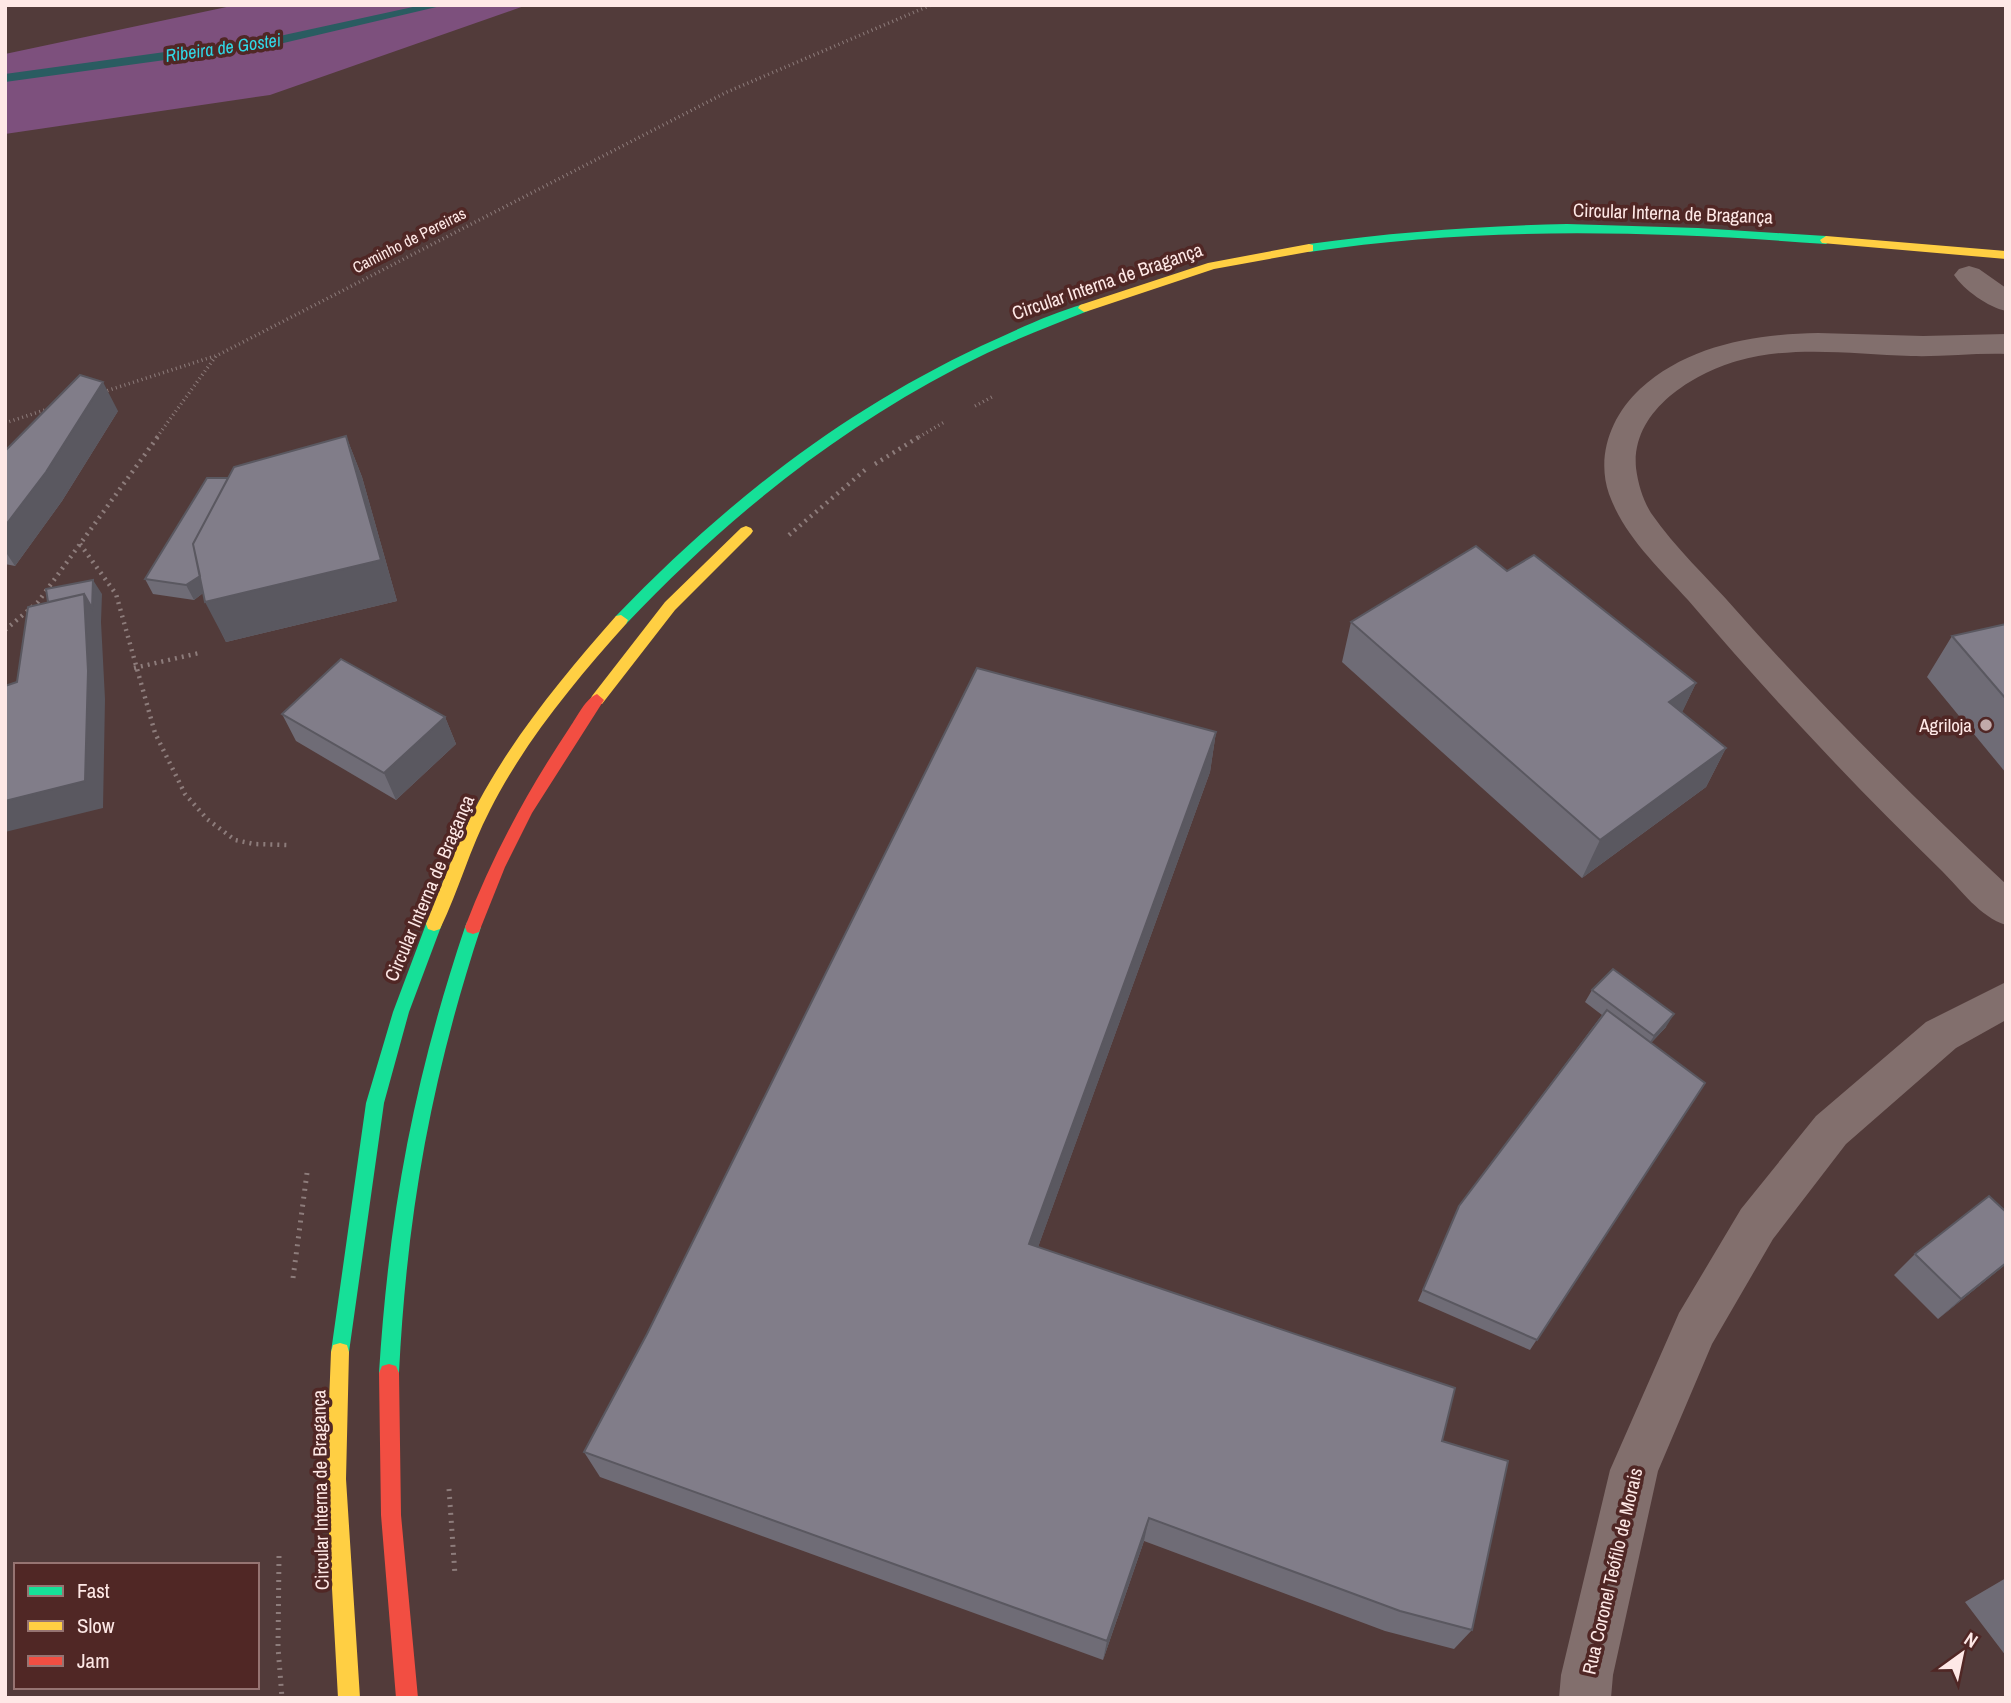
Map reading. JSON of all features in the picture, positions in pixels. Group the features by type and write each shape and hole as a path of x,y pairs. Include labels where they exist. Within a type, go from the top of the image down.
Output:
{"main road":[{"name":"Circular Interna de Bragança","path":"349,1698 337,1508 336,1402 373,1110 394,1028 426,939 487,802 571,678 630,608 725,514 778,470 889,396 945,367 1018,332 1091,305 1223,264 1386,238 1534,230 1674,231 2006,255"},
{"name":"Circular Interna de Bragança","path":"1637,246 1664,247"},
{"path":"1962,274 2006,279"},
{"path":"407,1698 390,1518 388,1408 391,1309 398,1231 436,1028 481,900 571,732 644,636 723,549 763,516"}],"street":[{"path":"1962,274 2006,302"},
{"path":"2001,342 1912,346 1784,342 1728,354 1696,365 1667,382 1643,401 1625,427 1619,459 1625,492 1642,525 1722,618 1920,827 2006,909"},
{"name":"Rua Coronel Teófilo de Morais","path":"1585,1698 1587,1675 1634,1470 1695,1329 1751,1236 1831,1130 1941,1035 2006,999"}],"path":[{"name":"Caminho de Pereiras","path":"5,630 38,602 216,356 727,92 931,5"},
{"path":"97,393 216,356"},
{"path":"970,408 995,396"},
{"path":"5,423 58,406"},
{"path":"788,536 867,469 958,414"},
{"path":"80,544 118,598 134,668 160,748 194,807 237,841 288,845"},
{"path":"134,668 199,653"},
{"path":"292,1282 301,1200 310,1160"},
{"path":"448,1483 455,1577"},
{"path":"279,1552 278,1647 282,1698"}],"shaded area":[{"path":"236,5 527,5 270,95 5,134 5,54"}],"building":[{"path":"80,375 103,382 46,472 5,526 5,451"},
{"path":"346,436 381,560 205,602 193,544 234,467"},
{"path":"207,478 228,478 193,544 200,576 186,585 145,579"},
{"path":"1476,546 1507,571 1534,555 1696,683 1669,702 1726,748 1600,840 1351,622"},
{"path":"93,580 92,608 84,594 48,602 46,589"},
{"path":"84,594 88,671 85,781 5,801 5,686 17,682 28,607"},
{"path":"2006,624 2006,699 1952,636"},
{"path":"341,659 445,717 384,773 282,714"},
{"path":"977,668 1216,732 1029,1244 1455,1388 1442,1441 1508,1461 1472,1630 1400,1611 1149,1518 1107,1641 584,1452 647,1334"},
{"path":"1613,969 1674,1014 1654,1036 1592,990"},
{"path":"1607,1010 1705,1083 1537,1340 1423,1290 1459,1206"},
{"path":"1989,1196 2006,1212 2006,1263 1961,1299 1915,1254"}],"waterway":[{"name":"Ribeira de Gostei","path":"5,78 275,41 439,5"}],"traffic: fast":[{"path":"1309,248 1437,232 1502,229 1633,229 1826,240"},
{"path":"621,620 670,569 722,521 776,476 833,435 954,364 1018,334 1084,308"},
{"path":"340,1352 375,1103 401,1012 434,924"},
{"path":"389,1373 398,1257 414,1147 438,1038 473,927"}],"traffic: slow":[{"path":"1826,240 2006,255"},
{"path":"1084,308 1212,266 1309,248"},
{"path":"597,700 670,606 746,531"},
{"path":"434,924 471,834 514,755 547,708 621,620"},
{"path":"340,1352 336,1479 349,1698"}],"traffic: jam":[{"path":"473,927 511,838 560,753 597,700"},
{"path":"389,1373 391,1515 407,1698"}],"place":[{"name":"Agriloja","path":"1986,725"}]}
